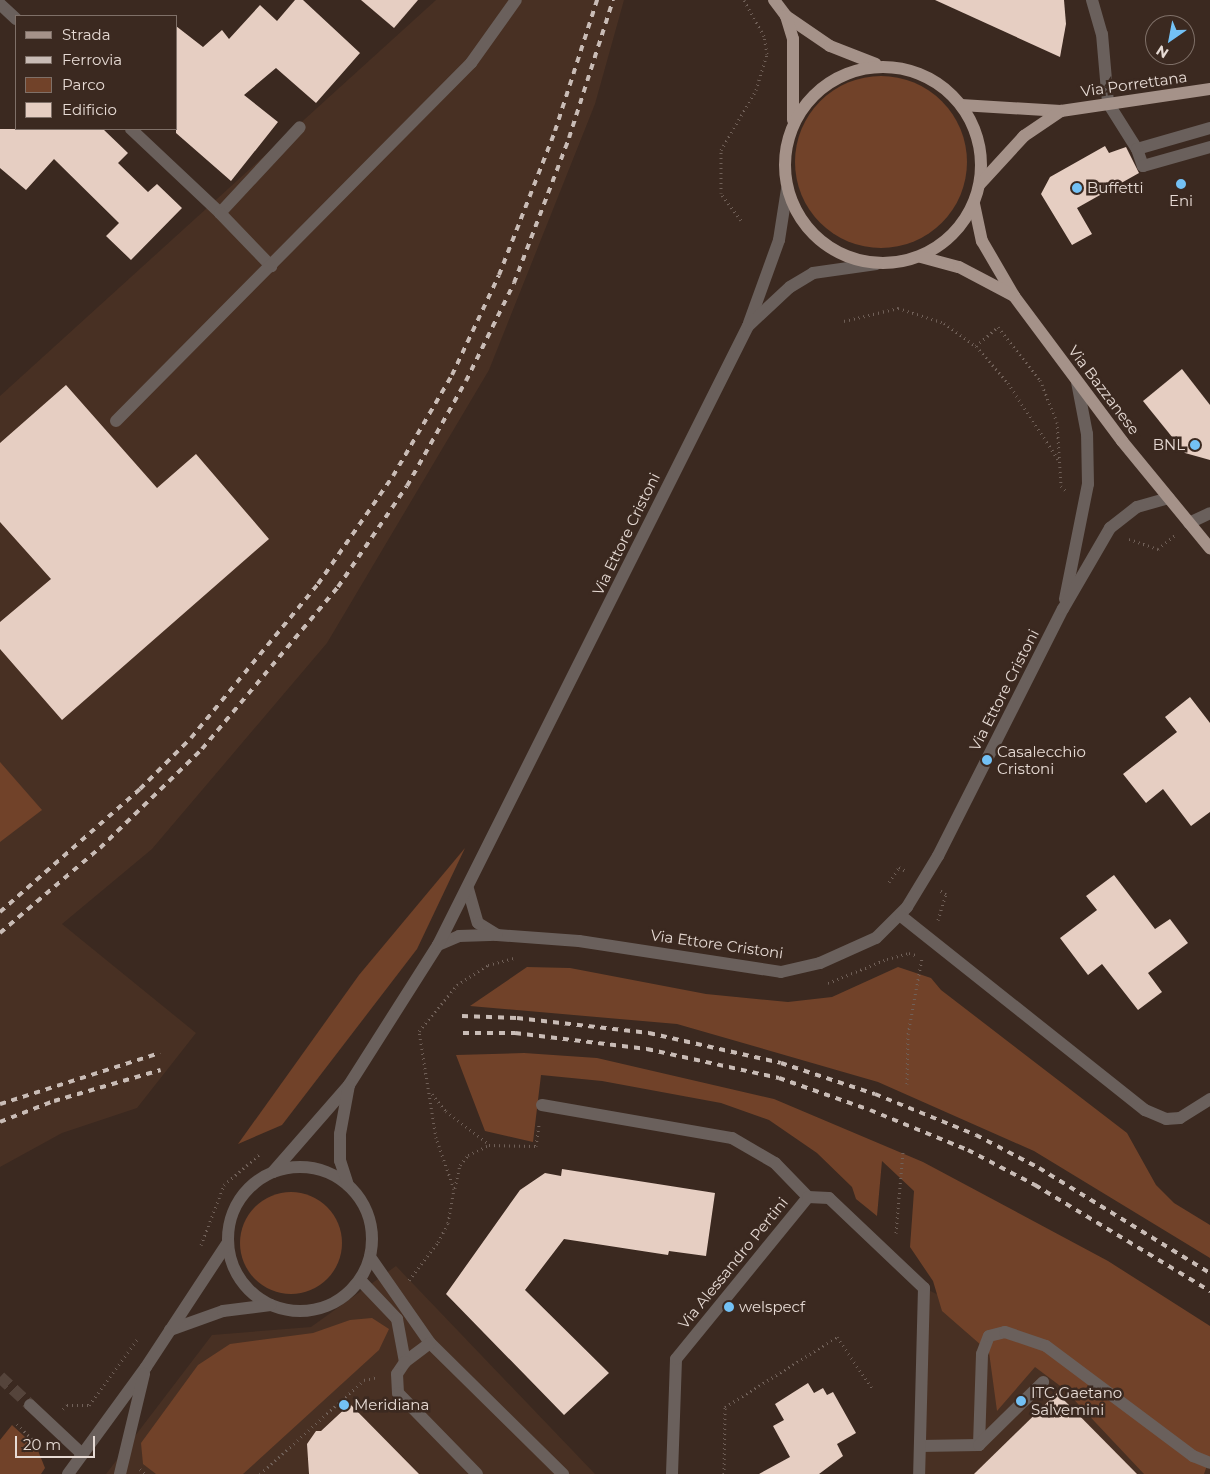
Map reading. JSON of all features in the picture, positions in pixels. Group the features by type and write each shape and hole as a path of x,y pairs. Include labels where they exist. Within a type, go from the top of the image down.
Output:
{"main road":[{"path":"774,0 786,16 793,38 793,123 784,157 787,189 797,214 812,234 831,249 876,264 920,257 953,236 974,204 980,184 981,156 975,129 961,105 930,79 899,68 854,57 786,16"},
{"path":"793,123 805,104 837,78 856,70 899,68"},
{"name":"Via Porrettana","path":"961,105 1061,111 1210,89"},
{"name":"Via Porrettana","path":"980,184 1024,136 1061,111"},
{"name":"Via Bazzanese","path":"974,204 982,241 1014,296 1077,382 1210,548"},
{"name":"Via Bazzanese","path":"920,257 959,267 1014,296"}],"street":[{"path":"116,421 472,63 516,0"},
{"path":"1092,0 1102,34 1108,103 1137,149 1143,166 1210,147"},
{"path":"0,4 15,18"},
{"path":"220,213 300,127"},
{"path":"1137,149 1210,128"},
{"path":"132,130 220,213 271,266"},
{"path":"748,326 779,240 787,189"},
{"name":"Via Ettore Cristoni","path":"274,1172 349,1085 438,945 468,889 748,326 790,287 813,274 876,264"},
{"name":"Via Ettore Cristoni","path":"1063,609 1088,484 1087,434 1077,382"},
{"name":"Via Ettore Cristoni","path":"438,945 459,936 497,935 579,941 781,972 849,952 876,938 900,916 938,856 1063,609 1110,528 1137,508 1169,498"},
{"path":"1189,523 1210,513"},
{"path":"468,889 478,923 497,935"},
{"path":"900,916 1146,1110 1166,1119 1180,1118 1210,1099"},
{"name":"Via Ettore Cristoni","path":"348,1185 340,1161 340,1134 349,1085"},
{"path":"542,1105 732,1138 775,1163 808,1197"},
{"path":"170,1330 223,1310 271,1305 293,1311 313,1311 335,1303 360,1280 370,1257 369,1218 348,1185 322,1171 304,1167 274,1172 242,1196 230,1219 228,1242 241,1281 271,1305"},
{"name":"Via Alessandro Pertini","path":"672,1474 676,1359 808,1197 829,1198 924,1288 919,1474"},
{"path":"68,1474 146,1366 228,1242"},
{"path":"370,1257 430,1343 563,1474"},
{"path":"360,1280 397,1320 405,1362"},
{"path":"979,1445 982,1354 989,1336 1005,1332 1046,1346 1193,1456 1210,1463"},
{"path":"430,1343 405,1362 397,1374 398,1393 404,1403 476,1474"},
{"path":"120,1474 146,1366"},
{"path":"920,1446 979,1445 1043,1382"},
{"path":"30,1405 82,1454"}],"path":[{"path":"741,220 720,194 721,150 756,90 767,54 764,36 744,0"},
{"path":"844,322 898,308 944,322 976,346 1008,383 1058,460 1056,422 1040,380 998,328 976,346"},
{"path":"1122,546 1128,538 1158,549 1189,523"},
{"path":"940,890 944,882"},
{"path":"907,1084 912,1010"},
{"path":"420,1031 432,1094 436,1138 454,1189"},
{"path":"432,1094 468,1130 489,1145"},
{"path":"405,1284 438,1242 448,1223 460,1165 468,1155 489,1145 536,1146 542,1105"},
{"path":"200,1250 224,1185 264,1150"},
{"path":"898,1223 903,1152"},
{"path":"62,1410 67,1405 89,1405 140,1336"},
{"path":"724,1474 725,1407 838,1337 872,1388"},
{"path":"260,1474 364,1380 397,1374"},
{"path":"17,1424 34,1441 36,1438"}],"shaded area":[{"path":"436,0 624,0 595,104 489,370 327,643 152,849 62,924 196,1033 137,1108 62,1133 0,1167 0,396"},
{"name":"Meridiana","path":"396,1266 595,1474 106,1474 212,1335 311,1327"},
{"name":"ITC Gaetano Salvemini","path":"924,1288 1046,1346 1210,1457 1210,1474 920,1474"}],"green space":[{"path":"889,76 906,79 922,86 936,95 948,107 964,137 967,162 966,179 961,195 948,217 936,229 906,245 873,248 856,245 840,238 826,229 814,217 798,187 795,154 798,137 805,121 814,107 826,95 856,79"},
{"path":"0,762 42,810 0,842"},
{"path":"465,848 417,949 282,1125 238,1144 359,975"},
{"path":"527,967 570,968 706,994 788,1002 832,997 898,967 931,978 941,990 1127,1133 1156,1185 1174,1203 1210,1225 1210,1258 1034,1151 878,1082 677,1024 470,1006"},
{"path":"524,1053 597,1058 774,1099 923,1162 1108,1261 1210,1326 1210,1457 1204,1474 1144,1474 1063,1388 1035,1367 997,1411 989,1352 942,1311 933,1281 910,1247 914,1191 882,1161 877,1216 856,1199 852,1187 817,1153 769,1120 721,1103 602,1081 541,1075 533,1142 485,1131 456,1055"},
{"path":"291,1192 301,1193 320,1200 334,1214 341,1233 341,1253 334,1272 320,1286 301,1293 291,1294 281,1293 262,1286 248,1272 241,1253 240,1243 241,1233 248,1214 262,1200 281,1193"},
{"path":"372,1318 389,1329 379,1350 243,1474 156,1474 143,1464 141,1443 198,1365 230,1344 313,1333 350,1320"},
{"path":"12,1425 37,1448 45,1468 41,1474 0,1474 0,1440"}],"building":[{"path":"295,0 303,0 360,53 316,103 276,68 244,95 278,122 231,181 176,133 176,130 178,130 178,28 203,47 222,30 229,39 260,5 277,21"},
{"path":"361,0 418,0 394,28"},
{"path":"935,0 1064,0 1066,24 1060,57"},
{"path":"0,129 104,130 128,153 118,163 148,192 157,184 182,208 131,260 106,236 119,223 54,159 26,190 0,168"},
{"path":"1105,146 1109,153 1126,147 1139,173 1077,208 1092,234 1072,245 1041,194 1050,177"},
{"path":"1182,369 1210,405 1210,460 1185,453 1143,401"},
{"path":"66,385 157,488 196,454 269,539 62,720 0,649 0,622 51,579 0,522 0,443"},
{"path":"1190,697 1210,723 1210,812 1191,826 1163,789 1146,803 1123,774 1177,732 1165,717"},
{"path":"1114,875 1155,929 1170,919 1188,943 1148,973 1162,992 1138,1010 1102,964 1088,975 1060,938 1097,910 1086,896"},
{"path":"562,1169 715,1193 706,1256 669,1251 668,1255 564,1239 525,1290 609,1373 564,1415 446,1294 520,1190 545,1173 561,1176"},
{"path":"808,1383 814,1393 823,1388 827,1395 833,1392 856,1433 837,1444 843,1456 819,1474 759,1474 790,1457 773,1426 784,1420 775,1404"},
{"path":"1057,1393 1137,1474 974,1474"},
{"path":"350,1404 419,1474 309,1474 307,1444 316,1431 321,1431"}],"tunnel":[{"path":"0,1377 30,1405"}],"railway":[{"path":"0,912 140,789 191,738 318,584 393,476 452,375 499,275 555,131 597,0"},
{"path":"0,933 100,848 202,749 338,587 407,486 466,381 514,283 569,138 613,0"},
{"path":"462,1016 517,1018 649,1033 781,1063 875,1094 976,1135 1039,1168 1210,1273"},
{"path":"463,1033 515,1033 647,1049 779,1078 870,1110 968,1150 1035,1185 1210,1291"},
{"path":"0,1104 160,1053"},
{"path":"0,1122 54,1101 161,1070"}],"place":[{"name":"Eni","path":"1181,184"},
{"name":"Buffetti","path":"1077,188"},
{"name":"BNL","path":"1195,445"},
{"name":"Casalecchio Cristoni","path":"987,760"},
{"name":"welspecf","path":"729,1307"},
{"name":"ITC Gaetano Salvemini","path":"1021,1401"},
{"name":"Meridiana","path":"344,1405"}]}
